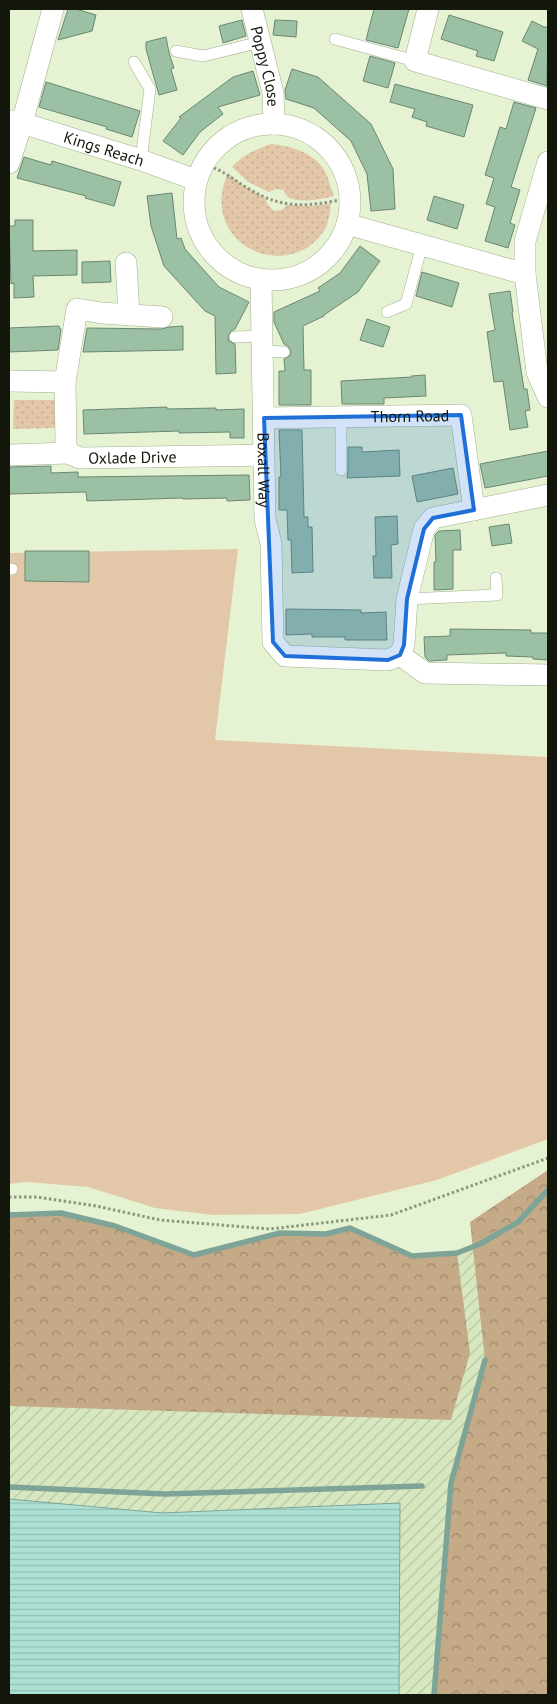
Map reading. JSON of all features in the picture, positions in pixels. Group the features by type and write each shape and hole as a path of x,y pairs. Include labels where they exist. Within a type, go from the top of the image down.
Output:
{"street":[{"path":"9,163 15,122 53,9"},
{"name":"Poppy Close","path":"252,9 273,93 274,124"},
{"path":"428,9 415,61 548,99"},
{"name":"Kings Reach","path":"15,122 141,160 200,172"},
{"path":"274,124 297,128 317,138 334,155 345,175 350,198 347,224 338,244 323,261 304,273 283,279 261,280 235,272 214,255 199,232 193,206 200,172 216,147 233,134 253,126 274,124"},
{"path":"548,162 524,241 525,274 537,372 548,397"},
{"path":"347,224 525,274"},
{"path":"126,263 129,315 162,317"},
{"name":"Boxall Way","path":"261,280 265,519 272,543 273,642 285,656 388,660 400,655"},
{"name":"Oxlade Drive","path":"129,315 102,314 77,309 65,382 66,444 68,453 80,458 264,455"},
{"path":"9,381 65,382"},
{"name":"Thorn Road","path":"264,418 461,415 474,510"},
{"path":"9,455 68,453"},
{"path":"548,495 433,518 424,529 407,599 404,644 400,655 426,673 548,675"}],"lane":[{"path":"335,39 415,61"},
{"path":"176,51 203,56 261,42"},
{"path":"134,62 150,89 141,160"},
{"path":"387,312 406,304 422,245"},
{"path":"235,337 284,352"},
{"path":"341,417 341,470"},
{"path":"407,599 497,595 496,578"}],"path":[{"path":"200,172 222,170 248,189 274,202 305,206 350,198"},
{"path":"9,1197 37,1197 96,1206 160,1220 270,1229 391,1215 548,1158"}],"highlighted area":[{"path":"461,415 474,510 433,518 424,529 407,599 404,645 400,655 388,660 285,656 273,642 264,418"}],"shaded area":[{"path":"271,144 295,149 316,160 326,173 334,196 311,200 293,199 288,197 283,190 276,189 269,192 248,182 232,167 250,153"},
{"path":"228,173 244,186 265,198 268,205 274,211 282,210 287,205 314,206 331,203 325,229 309,246 291,254 270,255 251,249 235,237 225,220 222,198"},
{"path":"14,400 56,400 56,428 13,429"},
{"path":"238,549 215,740 548,757 548,1139 437,1180 300,1214 213,1215 155,1208 88,1187 27,1182 9,1184 9,553"},
{"path":"61,1213 115,1226 194,1255 280,1233 326,1234 350,1228 412,1256 457,1253 480,1244 485,1360 451,1483 434,1695 9,1695 9,1215"}],"green space":[{"path":"548,1170 548,1695 434,1695 451,1483 485,1360 470,1222"},
{"path":"61,1213 115,1226 194,1255 280,1233 326,1234 350,1228 412,1256 457,1253 470,1353 451,1420 9,1406 9,1215"}],"water":[{"path":"9,1499 162,1513 400,1503 399,1695 9,1695"}],"building":[{"path":"68,9 76,9 96,15 92,31 58,40"},
{"path":"374,9 409,9 398,48 366,40"},
{"path":"449,15 503,32 494,61 476,56 478,51 441,39"},
{"path":"242,20 246,36 223,43 219,26"},
{"path":"275,20 297,21 296,37 273,35"},
{"path":"532,21 548,27 547,86 528,80 538,49 522,41"},
{"path":"166,37 174,68 171,69 177,90 159,95 146,49 146,42"},
{"path":"370,56 395,63 388,88 363,81"},
{"path":"292,69 318,77 371,124 393,169 395,209 371,211 367,174 351,141 314,108 286,99 285,90"},
{"path":"253,71 260,95 218,107 223,114 200,132 183,155 163,141 181,118 179,117 233,77"},
{"path":"46,82 140,111 132,137 106,129 107,127 39,107"},
{"path":"395,84 473,105 464,137 426,126 427,122 412,117 415,109 390,102"},
{"path":"514,102 536,108 511,187 520,190 510,223 515,225 508,248 485,241 495,207 486,204 494,178 485,175 500,127 506,129"},
{"path":"24,157 51,165 52,161 121,182 114,206 85,198 86,196 17,178"},
{"path":"172,193 177,239 181,238 185,249 219,287 249,302 235,329 231,331 228,337 229,341 235,344 236,373 216,374 215,316 205,311 164,266 151,226 147,196"},
{"path":"434,196 464,205 457,229 427,220"},
{"path":"15,220 33,220 33,251 77,250 77,275 33,276 34,297 14,298 14,283 11,284 9,226 15,226"},
{"path":"360,246 380,261 358,292 324,316 303,326 304,370 311,370 311,405 279,405 279,371 285,371 284,359 290,356 291,352 288,346 284,344 274,322 274,312 320,291 318,288 340,273"},
{"path":"110,261 111,282 82,283 82,262"},
{"path":"422,272 459,283 452,307 416,296"},
{"path":"510,291 524,389 527,389 530,410 525,411 528,427 510,430 503,381 494,382 487,332 495,330 489,294"},
{"path":"367,319 390,327 383,347 360,340"},
{"path":"59,326 61,329 58,350 9,352 9,328"},
{"path":"183,326 183,350 83,352 87,328 161,329"},
{"path":"425,375 426,396 384,398 384,404 342,404 341,381"},
{"path":"167,407 167,409 244,409 244,438 230,438 230,432 179,433 179,431 84,434 83,410"},
{"path":"279,430 302,430 304,517 308,517 308,527 312,527 313,572 292,573 291,540 288,540 287,510 279,510 279,477 281,477"},
{"path":"348,447 362,447 362,452 399,450 400,476 347,478"},
{"path":"548,451 548,476 485,488 480,464"},
{"path":"51,466 51,473 78,472 78,477 249,475 250,500 227,501 227,498 183,498 87,501 86,492 9,494 9,467"},
{"path":"453,468 458,494 417,502 412,476"},
{"path":"397,516 398,544 391,545 392,578 374,578 373,556 376,556 375,517"},
{"path":"509,524 512,543 492,546 489,527"},
{"path":"460,530 461,550 453,550 453,589 434,590 435,535 439,531"},
{"path":"25,551 89,551 89,582 25,581"},
{"path":"286,609 361,610 361,613 386,612 387,640 345,640 345,637 312,637 312,634 286,635"},
{"path":"450,629 531,630 531,633 548,633 548,660 533,659 533,657 506,656 506,653 447,655 447,660 429,661 425,657 424,637 450,636"}],"waterway":[{"path":"9,1215 61,1213 115,1226 194,1255 280,1233 326,1234 350,1228 412,1256 457,1253 480,1244 518,1222 548,1190"},
{"path":"434,1695 451,1483 485,1360"},
{"path":"9,1487 165,1494 422,1486"}]}
